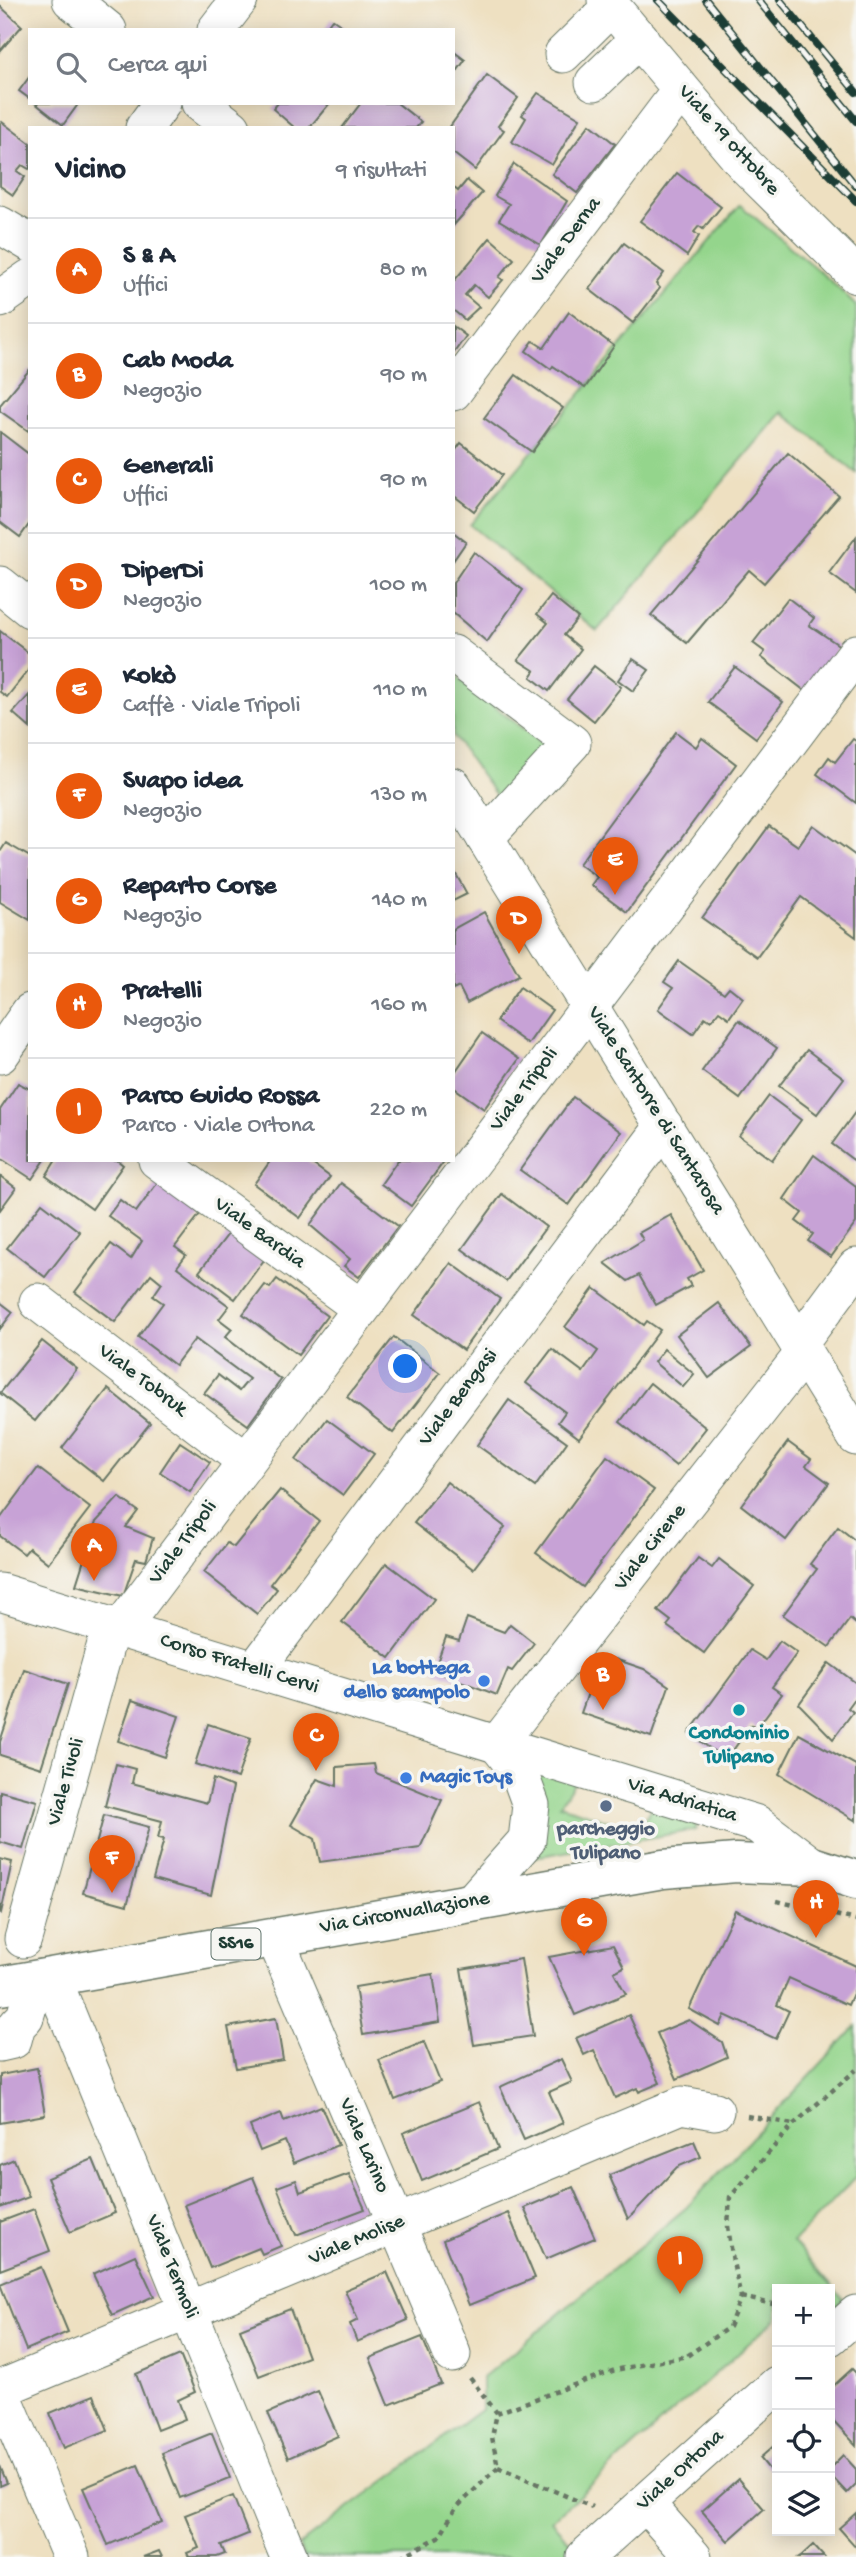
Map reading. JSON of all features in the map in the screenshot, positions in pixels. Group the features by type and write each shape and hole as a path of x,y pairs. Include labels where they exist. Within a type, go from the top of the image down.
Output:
{"main road":[{"name":"Via Circonvallazione","path":"29,1981 663,1869 736,1863 812,1866"},
{"name":"Via Adriatica","path":"812,1866 856,1880"}],"street":[{"path":"71,0 106,28"},
{"path":"218,28 239,0"},
{"path":"563,54 609,3"},
{"name":"Viale 19 ottobre","path":"609,3 746,166 856,275"},
{"path":"594,82 640,38"},
{"name":"Viale Derna","path":"455,388 681,90"},
{"path":"145,126 161,105"},
{"path":"203,105 229,126"},
{"path":"0,225 28,242"},
{"path":"0,299 28,279"},
{"path":"0,585 28,607"},
{"name":"Viale Tripoli","path":"455,1160 466,1143 589,1005 856,653"},
{"path":"455,655 572,743 485,838"},
{"name":"Viale Santorre di Santarosa","path":"455,789 856,1437"},
{"path":"11,1058 28,1017"},
{"name":"Viale Bengasi","path":"255,1670 664,1126"},
{"name":"Viale Bardia","path":"160,1162 362,1308"},
{"name":"Viale Tripoli","path":"115,1628 362,1308 454,1162"},
{"name":"Viale Cirene","path":"498,1744 801,1348 856,1267"},
{"name":"Viale Tobruk","path":"38,1302 246,1461"},
{"name":"Corso Fratelli Cervi","path":"0,1592 498,1744"},
{"name":"Viale Tivoli","path":"23,1939 115,1628"},
{"path":"471,1903 527,1840 531,1805 519,1772 498,1744"},
{"name":"Via Adriatica","path":"498,1744 757,1824 812,1866"},
{"name":"Viale Larino","path":"275,1938 452,2354"},
{"path":"0,2043 13,2040 17,2025 25,2017 29,1981"},
{"name":"Viale Termoli","path":"29,1981 188,2311 289,2557"},
{"name":"Viale Molise","path":"0,2389 682,2105 715,2111"},
{"path":"835,2333 856,2314"},
{"path":"0,2389 71,2557"},
{"name":"Viale Ortona","path":"585,2557 772,2390"},
{"path":"635,2513 693,2557"}],"path":[{"path":"768,1899 856,1920"},
{"path":"498,2413 615,2370 687,2356 729,2327 741,2297 728,2226 730,2197 794,2124 856,2070"},
{"path":"715,2111 794,2124"},
{"path":"741,2297 772,2304"},
{"path":"452,2354 498,2413"},
{"path":"498,2413 492,2437 498,2467"},
{"path":"498,2467 635,2513"},
{"path":"401,2557 439,2537 456,2508 498,2467"}],"green space":[{"path":"740,205 832,282 856,306 856,473 782,412 597,631 470,525"},
{"path":"455,676 550,750 498,798 455,739"},
{"path":"535,1768 575,1781 560,1805 637,1830 653,1806 696,1820 696,1830 534,1857"},
{"path":"856,2026 856,2177 793,2242 830,2284 772,2284 772,2322 551,2521 574,2546 563,2557 303,2557 299,2545 482,2409 482,2378 687,2207"},
{"path":"835,2290 843,2299 835,2308"}],"building":[{"path":"0,6 22,26 0,51"},
{"path":"332,19 345,28 325,28"},
{"path":"455,52 465,60 455,74"},
{"path":"487,75 518,98 498,126 504,130 475,170 455,155 455,126 450,126"},
{"path":"28,79 28,98 19,91"},
{"path":"538,93 580,118 552,165 512,142 526,118 522,115"},
{"path":"38,105 78,105 63,125"},
{"path":"276,105 328,105 311,126 293,126 273,109"},
{"path":"359,105 400,105 421,122 418,126 344,126"},
{"path":"2,122 28,142 28,168 22,165 17,171 25,177 13,195 0,186"},
{"path":"590,124 615,144 577,193 552,174"},
{"path":"514,164 567,201 541,245 499,220 509,204 495,196"},
{"path":"677,173 721,207 703,229 699,226 694,232 699,236 687,256 640,221"},
{"path":"467,180 482,193 455,224 455,189 458,191"},
{"path":"490,238 514,259 499,277 503,280 488,297 474,285 465,295 479,307 465,320 455,312 455,280"},
{"path":"624,243 664,273 656,284 660,288 633,323 589,289"},
{"path":"569,312 614,346 585,388 526,351 533,341 544,348"},
{"path":"455,328 466,336 455,351"},
{"path":"28,371 28,431 0,411 0,405"},
{"path":"516,375 563,408 532,452 484,418"},
{"path":"0,432 28,453 28,526 20,537 0,522"},
{"path":"461,443 502,475 474,511 455,497 455,451"},
{"path":"788,453 839,496 764,583 749,570 687,643 651,615"},
{"path":"455,534 466,542 455,558"},
{"path":"856,537 856,593 829,573"},
{"path":"474,552 523,590 487,642 455,615 455,580"},
{"path":"551,596 578,618 564,635 581,649 549,691 531,677 535,671 518,660 548,623 537,614"},
{"path":"788,598 814,618 809,625 840,646 805,691 761,657 765,652 753,643"},
{"path":"0,631 28,652 28,671 7,697 0,692"},
{"path":"633,659 649,670 633,691 618,680"},
{"path":"594,666 621,687 594,721 567,699"},
{"path":"735,667 783,702 756,738 708,702"},
{"path":"28,696 28,726 13,713"},
{"path":"676,732 696,747 702,738 736,764 627,912 591,885 597,877 579,864"},
{"path":"853,739 856,741 856,803 817,774 829,757 835,762"},
{"path":"813,825 856,856 856,937 801,897 757,957 702,918 769,826 798,846"},
{"path":"6,843 28,856 28,919 0,902 0,852"},
{"path":"455,873 467,894 455,900"},
{"path":"484,912 519,975 467,1003 459,987 455,989 455,928"},
{"path":"679,961 724,993 729,987 743,998 729,1018 719,1011 711,1021 705,1017 693,1034 658,1009 673,988 664,982"},
{"path":"520,987 552,1010 528,1044 496,1021"},
{"path":"739,1020 777,1048 740,1099 702,1071"},
{"path":"482,1033 519,1059 484,1109 455,1088 455,1072"},
{"path":"807,1050 844,1078 817,1114 779,1086"},
{"path":"18,1083 28,1088 28,1162 44,1162 32,1179 0,1158 0,1110"},
{"path":"769,1096 801,1120 772,1160 739,1136"},
{"path":"573,1097 621,1132 569,1205 520,1170"},
{"path":"856,1111 856,1162 832,1144"},
{"path":"814,1155 856,1186 856,1223 831,1257 808,1241 813,1234 796,1221 802,1213 784,1199"},
{"path":"55,1162 119,1162 123,1165 92,1209 46,1176"},
{"path":"270,1162 310,1162 330,1177 300,1218 254,1184"},
{"path":"397,1162 444,1162 411,1206 381,1184"},
{"path":"0,1176 16,1188 0,1210"},
{"path":"158,1182 200,1214 175,1247 186,1255 177,1267 229,1306 219,1319 232,1329 225,1337 281,1380 248,1425 204,1393 218,1375 239,1391 249,1379 195,1339 175,1365 138,1337 163,1303 153,1296 162,1283 151,1274 115,1322 75,1292 111,1244 131,1259 142,1241 108,1216 120,1200 136,1212"},
{"path":"341,1183 398,1226 359,1277 344,1266 350,1259 310,1225"},
{"path":"502,1194 546,1227 506,1281 462,1249"},
{"path":"42,1203 80,1232 45,1277 7,1248"},
{"path":"671,1215 703,1270 687,1279 691,1286 656,1305 639,1275 628,1281 605,1263 643,1240 639,1233"},
{"path":"229,1233 264,1260 235,1299 199,1272"},
{"path":"451,1263 500,1299 463,1350 414,1315"},
{"path":"277,1279 327,1316 298,1355 243,1314 265,1285 270,1288"},
{"path":"594,1288 644,1325 647,1321 660,1330 579,1438 558,1422 565,1412 526,1383 552,1349 583,1372 598,1351 565,1327"},
{"path":"0,1302 13,1312 0,1329"},
{"path":"719,1303 751,1347 709,1378 677,1335"},
{"path":"394,1337 440,1373 393,1433 347,1397"},
{"path":"42,1341 77,1369 35,1421 0,1393"},
{"path":"664,1349 694,1374 683,1387 654,1362"},
{"path":"650,1383 706,1428 676,1466 620,1422"},
{"path":"108,1389 150,1423 104,1481 62,1448"},
{"path":"509,1400 567,1442 535,1487 477,1445"},
{"path":"327,1419 374,1454 343,1495 296,1460"},
{"path":"180,1442 210,1462 190,1492 160,1472"},
{"path":"788,1442 811,1459 806,1466 829,1483 786,1540 741,1505"},
{"path":"607,1456 654,1490 583,1587 536,1553"},
{"path":"38,1468 90,1508 48,1563 29,1548 24,1554 0,1536 0,1519"},
{"path":"447,1482 505,1527 473,1569 414,1523"},
{"path":"280,1490 319,1521 270,1584 277,1589 257,1614 204,1572 227,1543 234,1547"},
{"path":"119,1497 138,1511 126,1527 153,1538 146,1561 136,1559 123,1596 76,1585 96,1522"},
{"path":"838,1527 856,1541 856,1624 850,1619 829,1647 783,1615 817,1569 810,1564"},
{"path":"698,1558 712,1568 719,1559 754,1586 704,1653 667,1626 671,1621 658,1611"},
{"path":"386,1563 434,1599 390,1658 342,1622"},
{"path":"467,1618 504,1632 510,1624 534,1643 512,1671 508,1669 497,1695 434,1671 446,1637 459,1641"},
{"name":"Condominio Tulipano","path":"780,1641 797,1653 772,1687 782,1694 756,1729 751,1725 726,1760 689,1733 750,1650 766,1660"},
{"path":"615,1659 644,1669 669,1686 651,1737 581,1713 588,1693 599,1677 607,1681"},
{"path":"829,1663 856,1683 856,1697 848,1708 853,1712 833,1739 799,1704"},
{"path":"24,1669 68,1684 41,1768 0,1755 0,1742"},
{"path":"132,1700 179,1716 165,1757 118,1741"},
{"path":"208,1724 251,1738 237,1778 195,1764"},
{"path":"799,1734 856,1765 856,1821 779,1774"},
{"path":"116,1764 135,1769 132,1783 207,1803 213,1779 233,1787 211,1895 153,1879 164,1839 158,1838 162,1821 105,1806"},
{"path":"374,1764 376,1773 442,1800 420,1848 320,1862 315,1839 291,1825 317,1779 337,1786 337,1767"},
{"path":"0,1791 37,1801 23,1849 0,1842"},
{"path":"104,1815 149,1827 127,1905 83,1893"},
{"path":"0,1859 12,1862 1,1913 0,1912"},
{"path":"735,1910 856,1966 856,1987 848,2005 789,1978 777,2005 789,2011 776,2039 725,2015 720,2026 689,2009"},
{"path":"613,1945 624,1967 614,1972 626,1994 575,2015 549,1957"},
{"path":"521,1959 533,2036 474,2045 461,1969"},
{"path":"433,1974 440,2022 363,2035 355,1987"},
{"path":"629,2015 660,2083 639,2092 637,2088 615,2098 594,2050 584,2055 576,2038"},
{"path":"276,2018 283,2060 236,2068 228,2027"},
{"path":"689,2020 722,2042 727,2057 677,2079 657,2033"},
{"path":"424,2042 440,2082 395,2100 379,2060"},
{"path":"561,2059 572,2082 549,2092 563,2123 524,2140 500,2087"},
{"path":"37,2068 45,2115 0,2123 0,2075"},
{"path":"479,2102 498,2149 422,2181 403,2133"},
{"path":"321,2106 338,2145 294,2163 285,2141 260,2151 250,2126 281,2113 284,2121"},
{"path":"694,2141 701,2157 677,2167 628,2219 609,2175"},
{"path":"14,2159 29,2197 0,2208 0,2165"},
{"path":"93,2159 115,2213 70,2232 47,2178"},
{"path":"349,2174 365,2209 296,2235 277,2187 296,2180 300,2192"},
{"path":"253,2177 281,2246 262,2254 259,2248 210,2268 184,2205"},
{"path":"573,2187 595,2238 546,2259 524,2208"},
{"path":"34,2209 50,2251 0,2270 0,2222"},
{"path":"508,2213 535,2278 469,2305 443,2240"},
{"path":"135,2255 154,2296 112,2315 93,2274"},
{"path":"41,2267 68,2332 26,2350 0,2284"},
{"path":"387,2272 408,2320 357,2342 350,2324 358,2320 345,2290"},
{"path":"290,2309 308,2357 259,2376 240,2329"},
{"path":"422,2337 441,2384 389,2405 370,2358"},
{"path":"180,2355 195,2392 178,2400 185,2419 157,2430 136,2374"},
{"path":"852,2369 856,2373 856,2445 835,2422 835,2384"},
{"path":"318,2391 338,2436 288,2458 268,2413"},
{"path":"94,2395 108,2430 64,2448 50,2413"},
{"path":"212,2433 230,2478 180,2498 162,2453"},
{"path":"772,2447 772,2473 760,2458"},
{"path":"843,2455 856,2469 856,2484 847,2493 835,2480 835,2463"},
{"path":"138,2465 162,2522 108,2545 83,2488"},
{"path":"0,2466 7,2483 0,2486"},
{"path":"738,2479 764,2509 728,2541 702,2511"},
{"path":"233,2496 248,2534 221,2545 225,2554 217,2557 189,2557 187,2553 199,2548 185,2515"},
{"path":"856,2513 856,2547 839,2528"},
{"path":"813,2545 824,2557 799,2557 802,2555"},
{"path":"159,2551 162,2557 143,2557"}],"railway":[{"path":"658,0 856,201"},
{"path":"706,0 856,186"},
{"path":"758,0 856,121"},
{"path":"780,0 856,92"}],"place":[{"name":"Kokò","path":"615,895"},
{"name":"DiperDi","path":"519,954"},
{"name":"S & A","path":"94,1581"},
{"name":"La bottega dello scampolo","path":"484,1681"},
{"name":"Cab Moda","path":"603,1710"},
{"name":"Condominio Tulipano","path":"739,1710"},
{"name":"Generali","path":"316,1771"},
{"name":"Magic Toys","path":"406,1778"},
{"name":"parcheggio Tulipano","path":"606,1806"},
{"name":"Svapo idea","path":"112,1893"},
{"name":"Pratelli","path":"816,1938"},
{"name":"Reparto Corse","path":"584,1956"},
{"name":"Parco Guido Rossa","path":"680,2294"}]}
